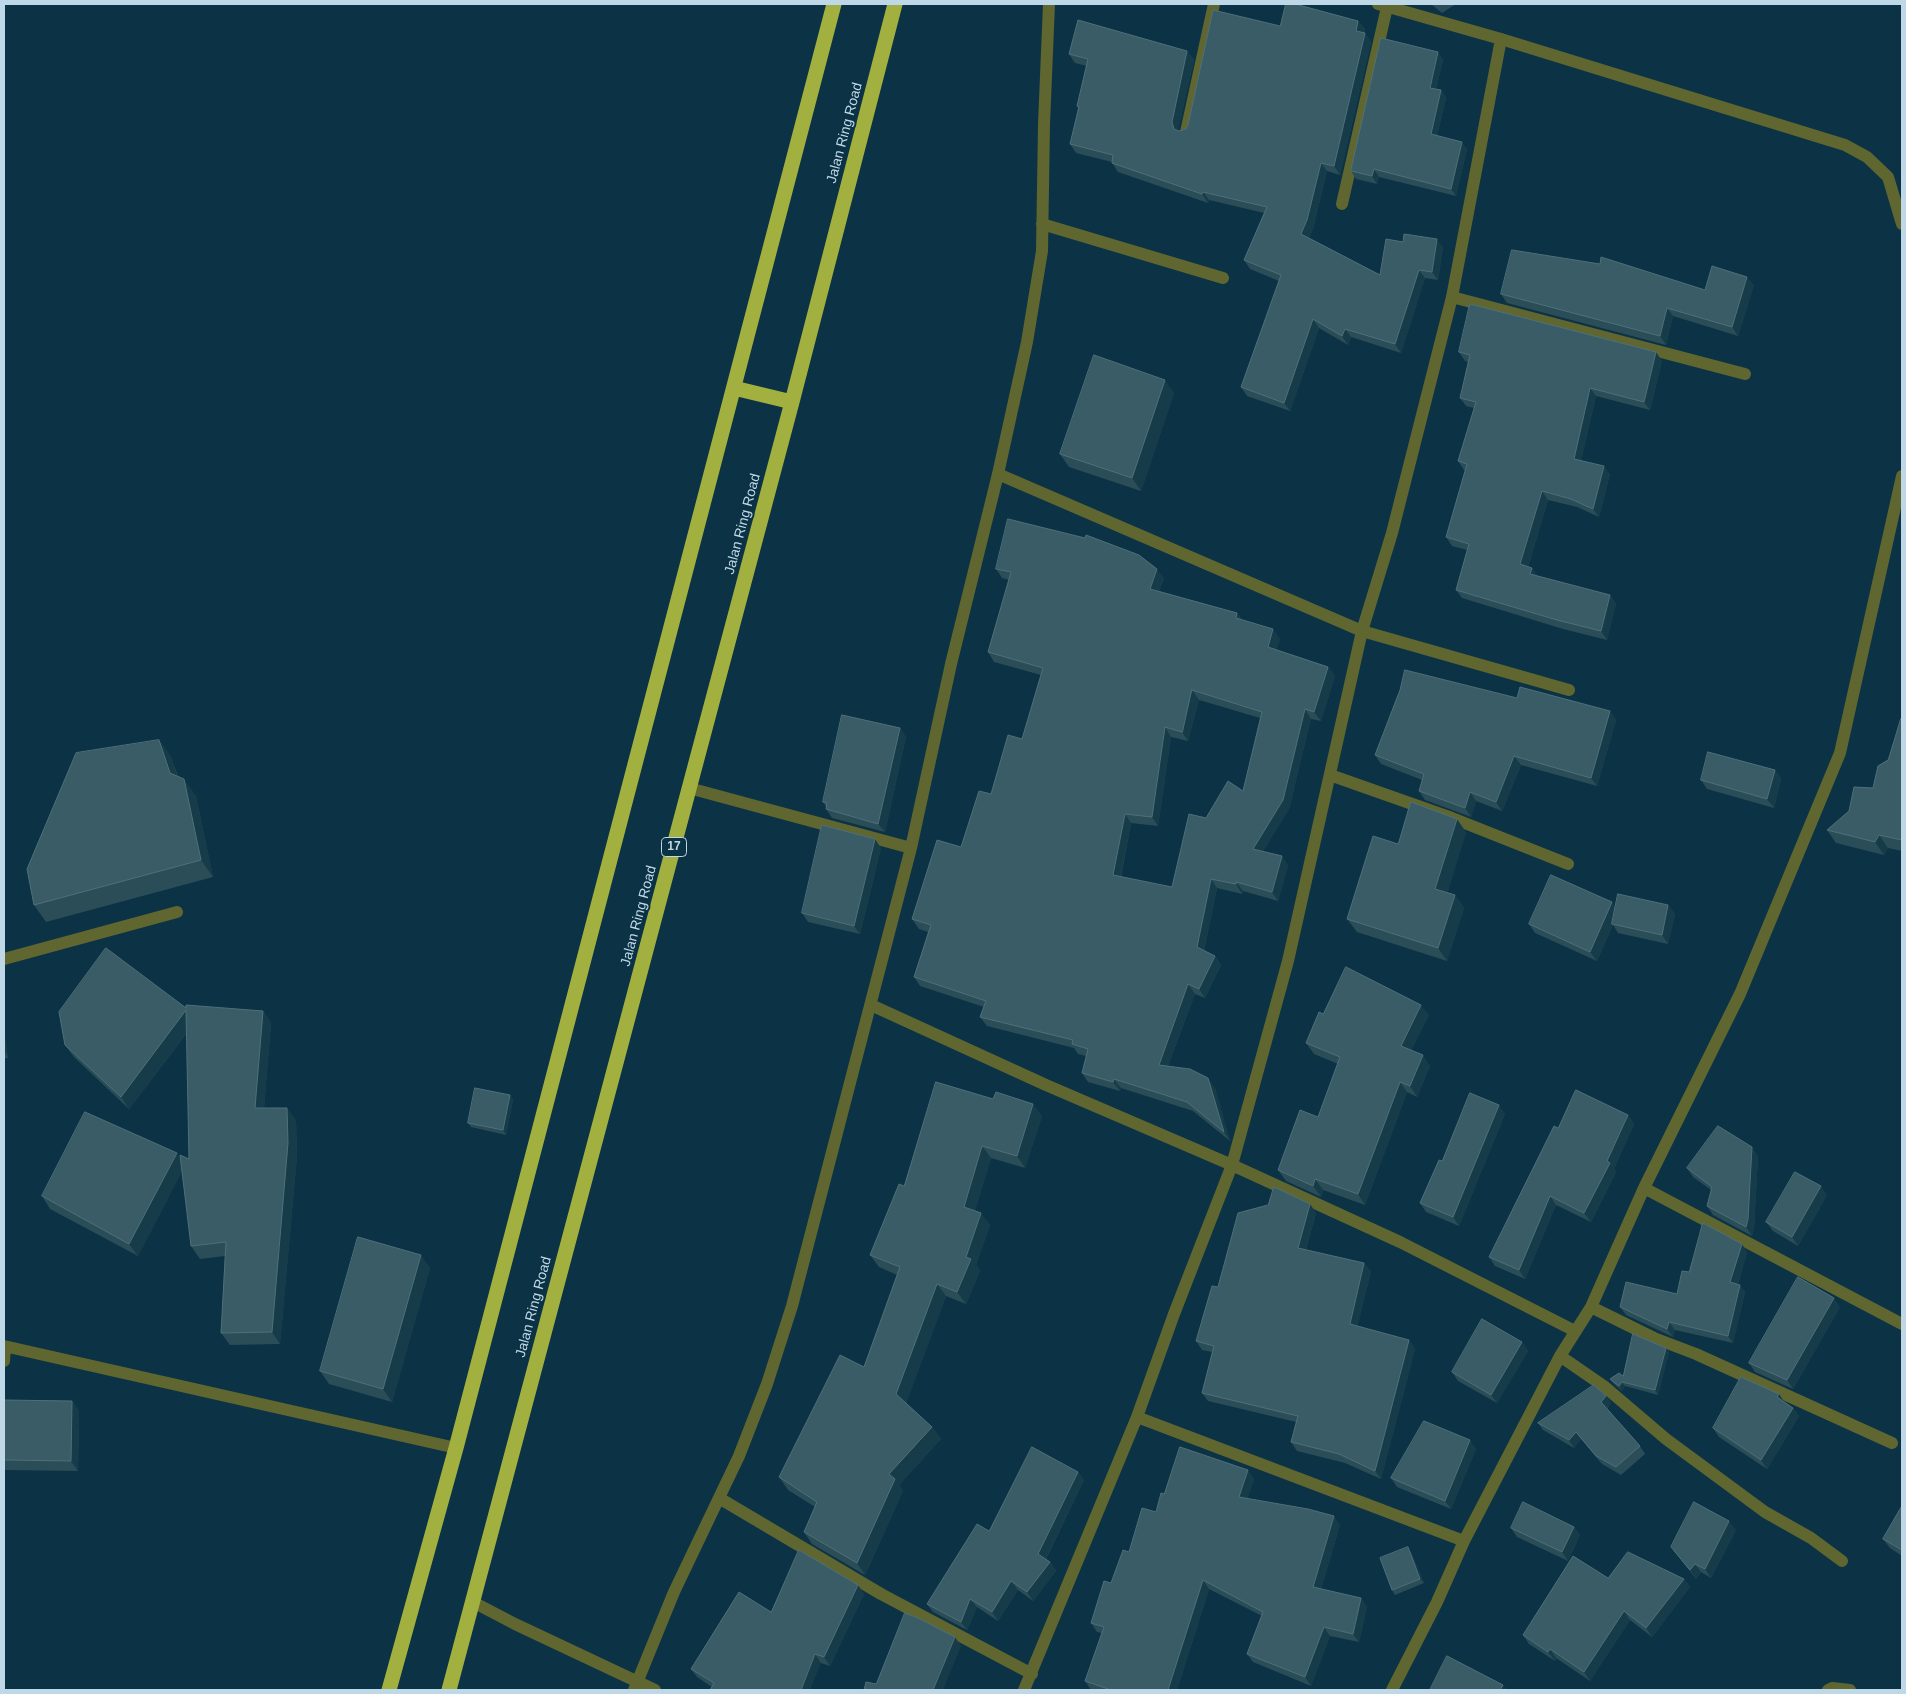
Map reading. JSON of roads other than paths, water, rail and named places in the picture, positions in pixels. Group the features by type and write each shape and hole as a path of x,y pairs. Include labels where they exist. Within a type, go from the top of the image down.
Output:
{"highway":[{"path":"389,1690 456,1448 834,4"},
{"name":"Jalan Ring Road","path":"449,1690 690,788 896,4"},
{"path":"734,388 792,402"}],"street":[{"path":"635,1686 674,1592 739,1456 767,1384 792,1306 911,848 951,664 998,474 1028,342 1042,251 1044,124 1049,4"},
{"path":"1186,132 1214,4"},
{"path":"1342,204 1383,6 1501,39 1845,145 1867,157 1888,177 1902,224"},
{"path":"1024,1690 1137,1417 1174,1314 1232,1165 1288,961 1362,631 1392,533 1452,297 1501,39"},
{"path":"1042,224 1223,278"},
{"path":"1452,297 1745,374"},
{"path":"998,474 1362,631 1569,690"},
{"path":"1392,1690 1437,1602 1464,1541 1560,1356 1591,1307 1644,1188 1740,994 1840,753 1902,476"},
{"path":"1330,775 1452,818 1568,864"},
{"path":"690,788 911,848"},
{"path":"4,959 176,912"},
{"path":"871,1005 1046,1085 1232,1165 1400,1242 1575,1331"},
{"path":"1644,1188 1902,1324"},
{"path":"1591,1307 1654,1338 1696,1354 1892,1443"},
{"path":"4,1361 4,1346 456,1448"},
{"path":"1560,1356 1605,1386 1666,1439 1765,1512 1811,1538 1842,1561"},
{"path":"1137,1417 1464,1541"},
{"path":"720,1498 881,1594 1032,1674"},
{"path":"472,1602 601,1664 635,1686 655,1690"},
{"path":"1828,1690 1832,1688 1850,1690"}]}
